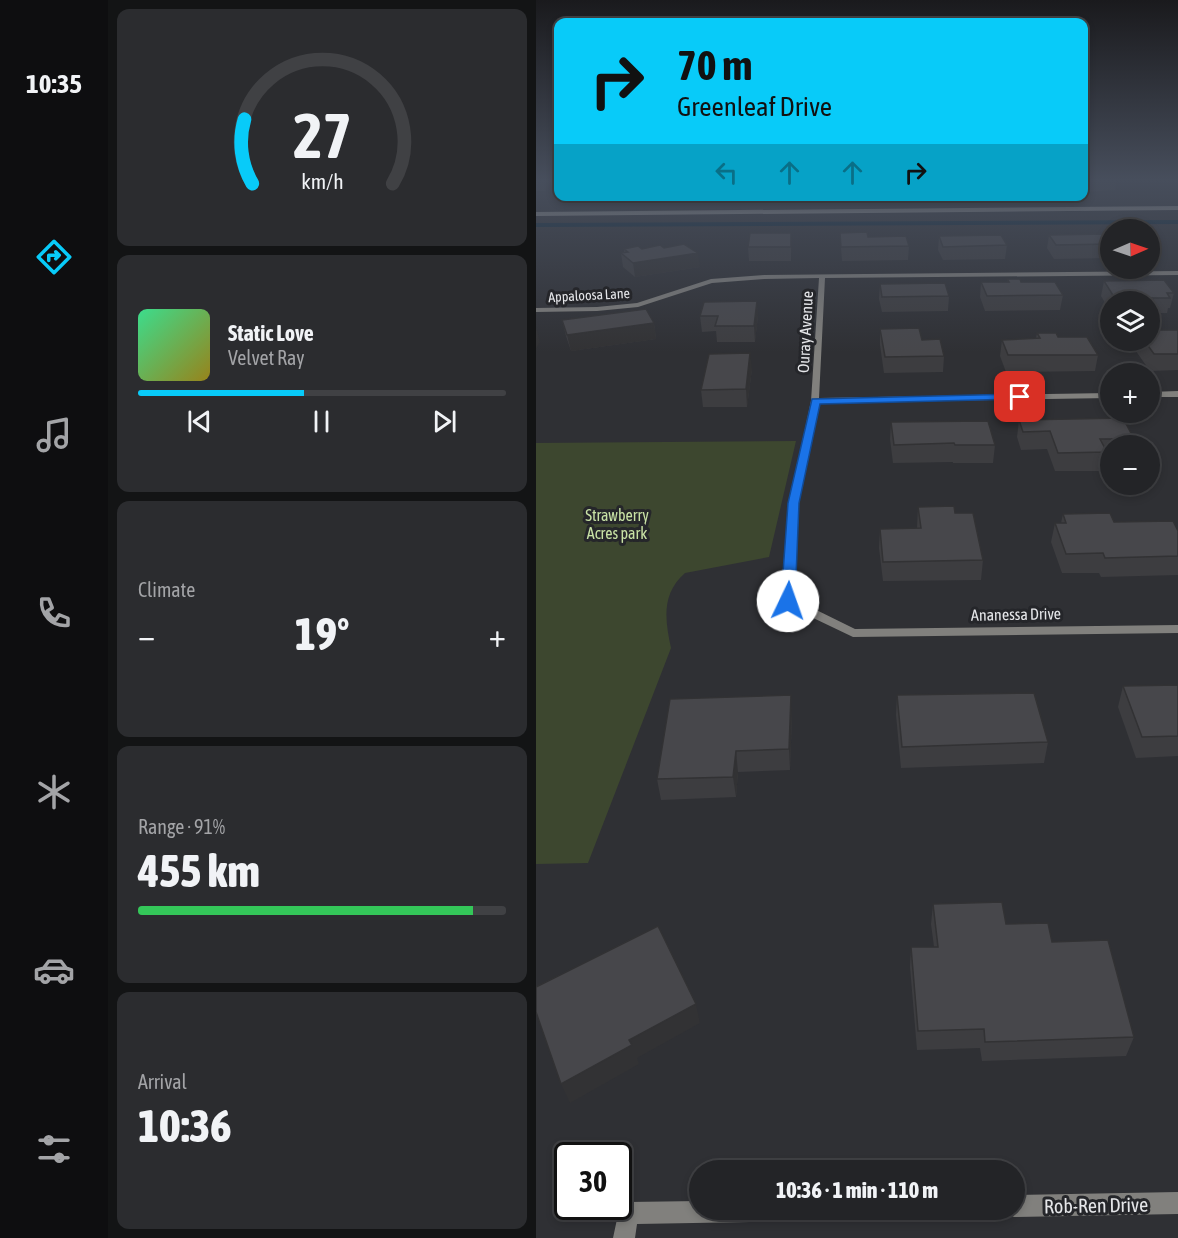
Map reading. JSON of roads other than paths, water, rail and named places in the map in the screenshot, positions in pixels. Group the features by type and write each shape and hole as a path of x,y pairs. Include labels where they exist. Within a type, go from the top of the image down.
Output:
{"street":[{"name":"Appaloosa Lane","path":"536,310 597,309 638,305 711,281 764,277 1178,273"},
{"name":"Ouray Avenue","path":"822,277 815,401 794,503 788,601 853,633"},
{"path":"1160,395 1178,394"},
{"path":"815,401 1100,396"},
{"name":"Ananessa Drive","path":"853,633 1178,629"},
{"name":"Rob-Ren Drive","path":"1025,1206 1178,1203"},
{"path":"624,1238 628,1213 689,1212"}],"park label":[{"name":"Strawberry Acres park","path":"617,524"}]}
